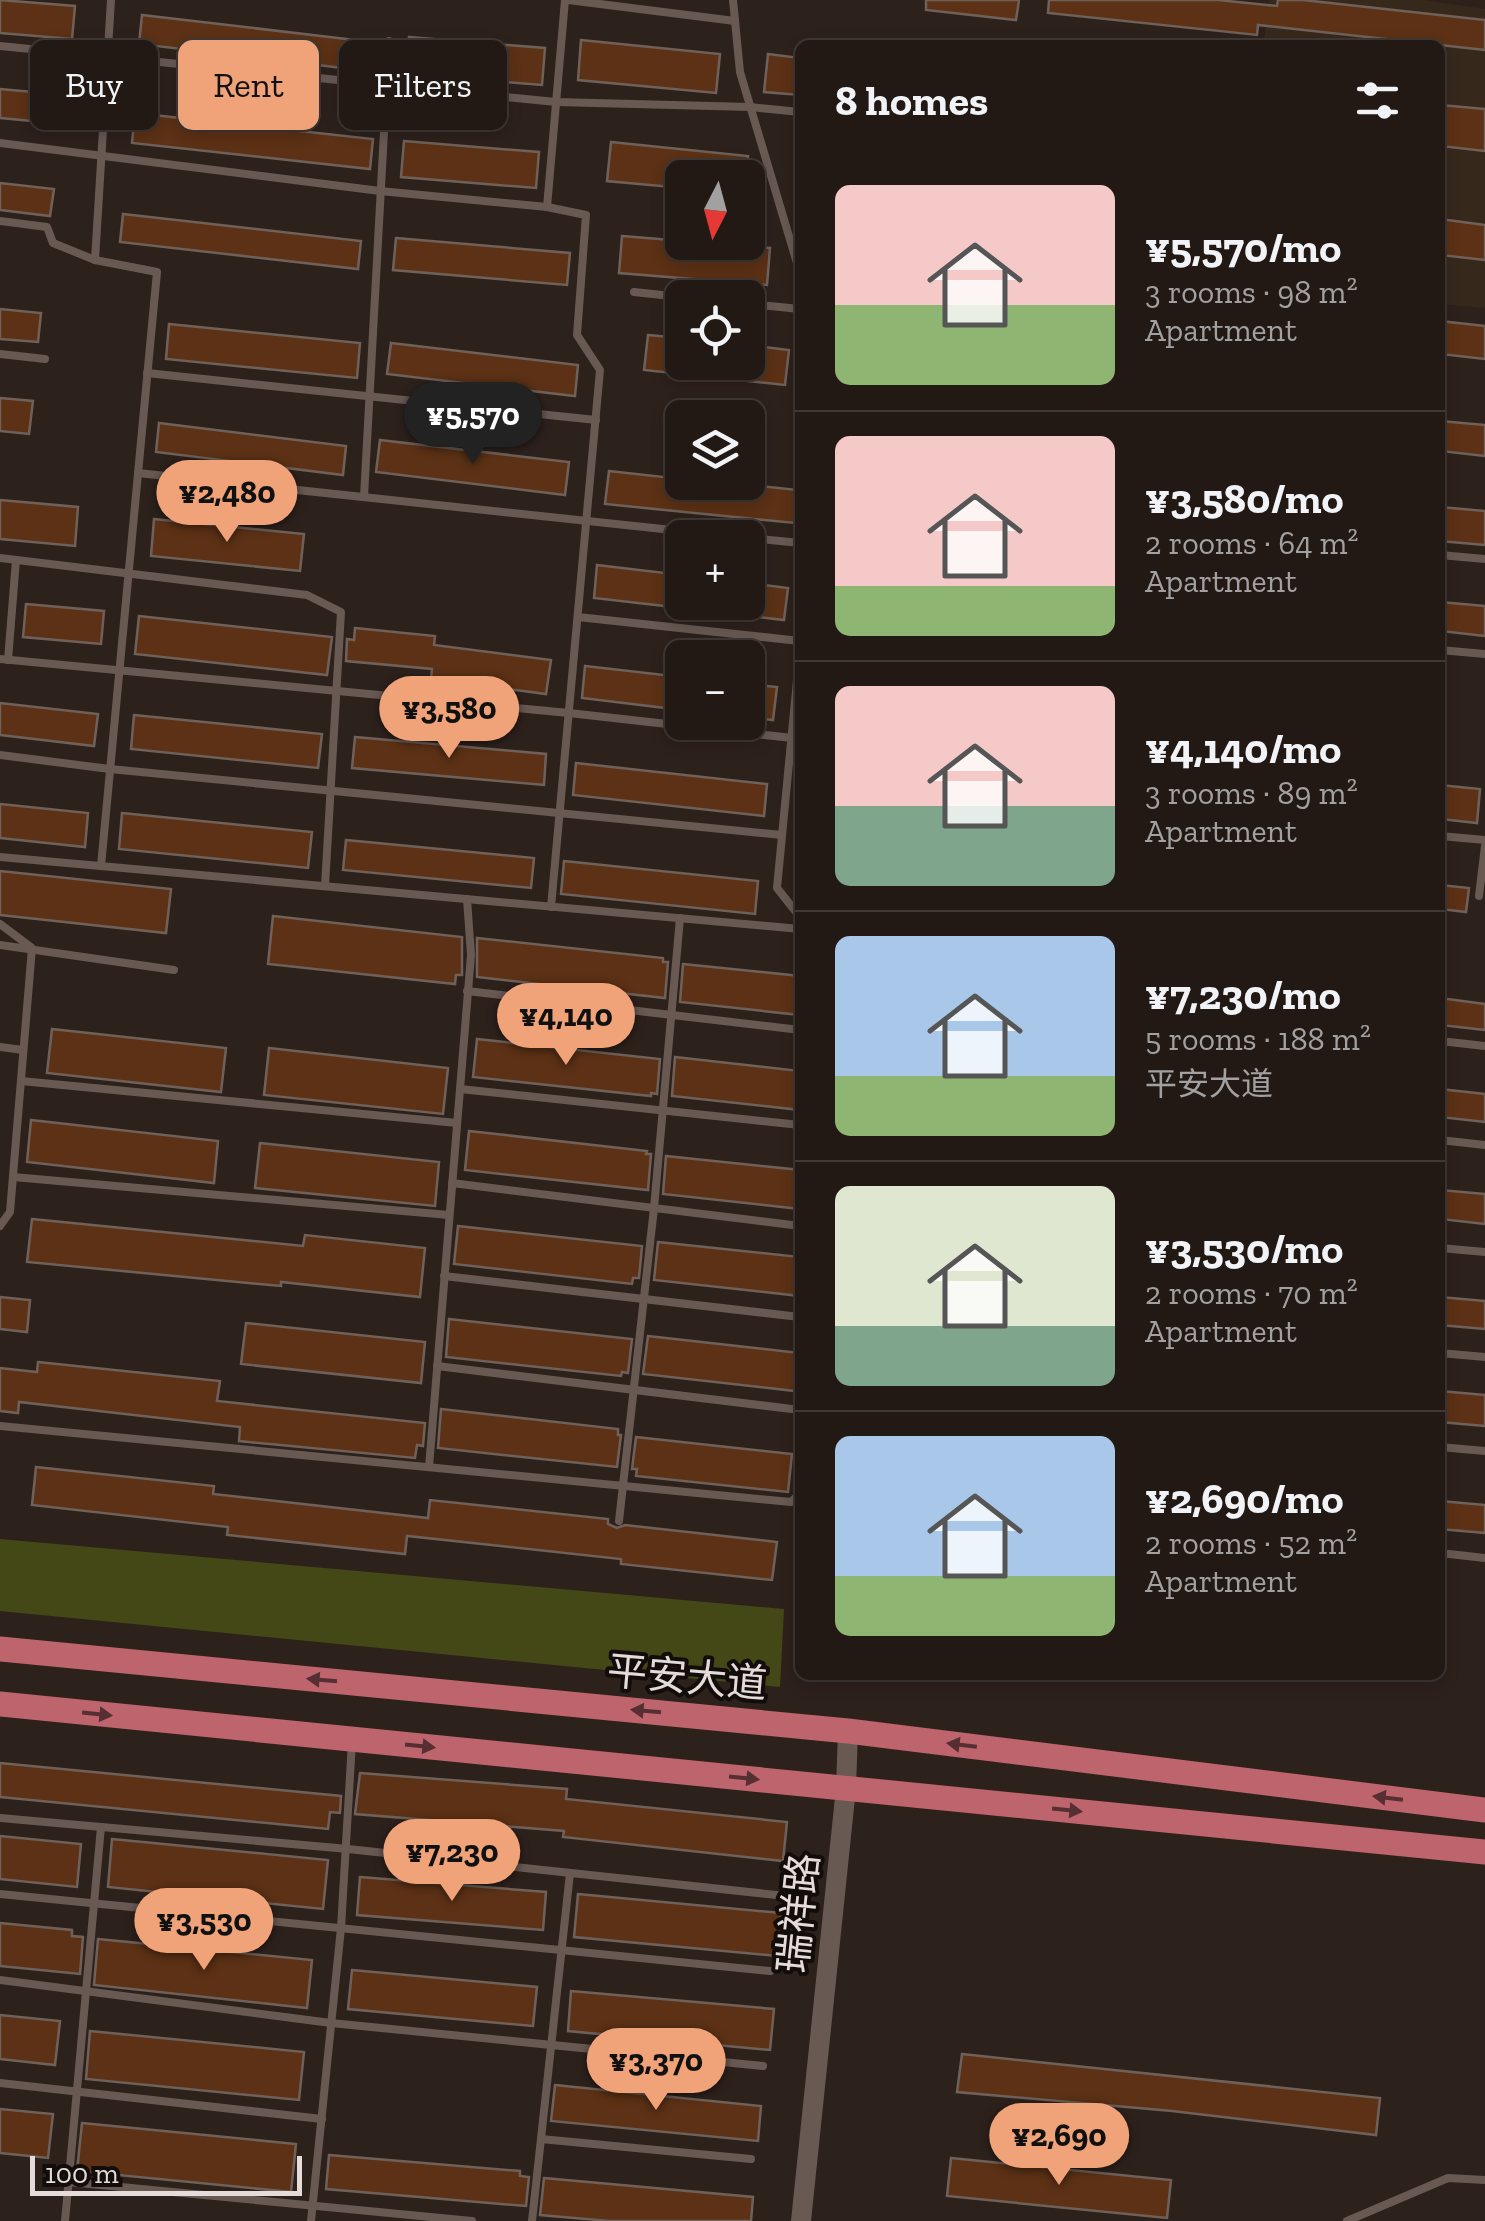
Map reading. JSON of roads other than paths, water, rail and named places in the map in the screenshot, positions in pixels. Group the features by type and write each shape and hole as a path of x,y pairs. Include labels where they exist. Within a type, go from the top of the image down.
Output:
{"main road":[{"name":"平安大道","path":"0,1649 848,1730 1485,1810"},
{"path":"0,1704 1485,1852"}],"street":[{"name":"瑞祥路","path":"801,2221 846,1788 848,1730"}],"lane":[{"path":"109,40 111,0"},
{"path":"546,207 566,0 735,20"},
{"path":"733,0 740,72 795,256"},
{"path":"0,46 30,49"},
{"path":"158,62 339,80"},
{"path":"507,97 795,112"},
{"path":"96,260 104,130"},
{"path":"364,497 384,130"},
{"path":"0,143 380,191 546,207 586,215 577,336 600,370 551,907"},
{"path":"0,222 48,226 53,243 96,260 157,272 101,866"},
{"path":"634,292 665,295"},
{"path":"765,306 795,309"},
{"path":"0,354 45,359"},
{"path":"147,373 596,420"},
{"path":"138,472 665,530"},
{"path":"765,540 795,543"},
{"path":"1445,555 1485,559"},
{"path":"0,558 307,595 342,612 325,886"},
{"path":"16,560 4,660 792,738"},
{"path":"578,618 795,640"},
{"path":"1445,650 1485,654"},
{"path":"795,711 777,888 795,911"},
{"path":"0,755 782,834"},
{"path":"788,780 795,780"},
{"path":"1445,837 1485,843 1479,896"},
{"path":"0,857 795,930"},
{"path":"429,1467 468,991 467,899"},
{"path":"619,1522 654,1208 680,918"},
{"path":"0,924 32,948"},
{"path":"0,945 174,970"},
{"path":"0,1226 10,1212 32,948"},
{"path":"468,991 795,1029"},
{"path":"1445,1042 1485,1046"},
{"path":"0,1047 24,1050"},
{"path":"20,1081 457,1123"},
{"path":"460,1089 795,1124"},
{"path":"1445,1141 1485,1145"},
{"path":"13,1177 449,1215"},
{"path":"452,1183 795,1225"},
{"path":"1445,1248 1485,1252"},
{"path":"444,1276 795,1315"},
{"path":"1445,1353 1485,1357"},
{"path":"437,1366 795,1409"},
{"path":"0,1426 792,1502 795,1499"},
{"path":"1445,1447 1485,1451"},
{"path":"1445,1554 1485,1558"},
{"path":"311,2221 342,1928 352,1739"},
{"path":"0,1818 348,1849 786,1896"},
{"path":"65,2221 101,1827"},
{"path":"532,2221 570,1873"},
{"path":"0,1894 770,1972"},
{"path":"0,1980 332,2023 763,2066"},
{"path":"0,2083 322,2119"},
{"path":"541,2139 751,2159"},
{"path":"1347,2221 1448,2178 1485,2180"},
{"path":"68,2182 472,2221"}]}
